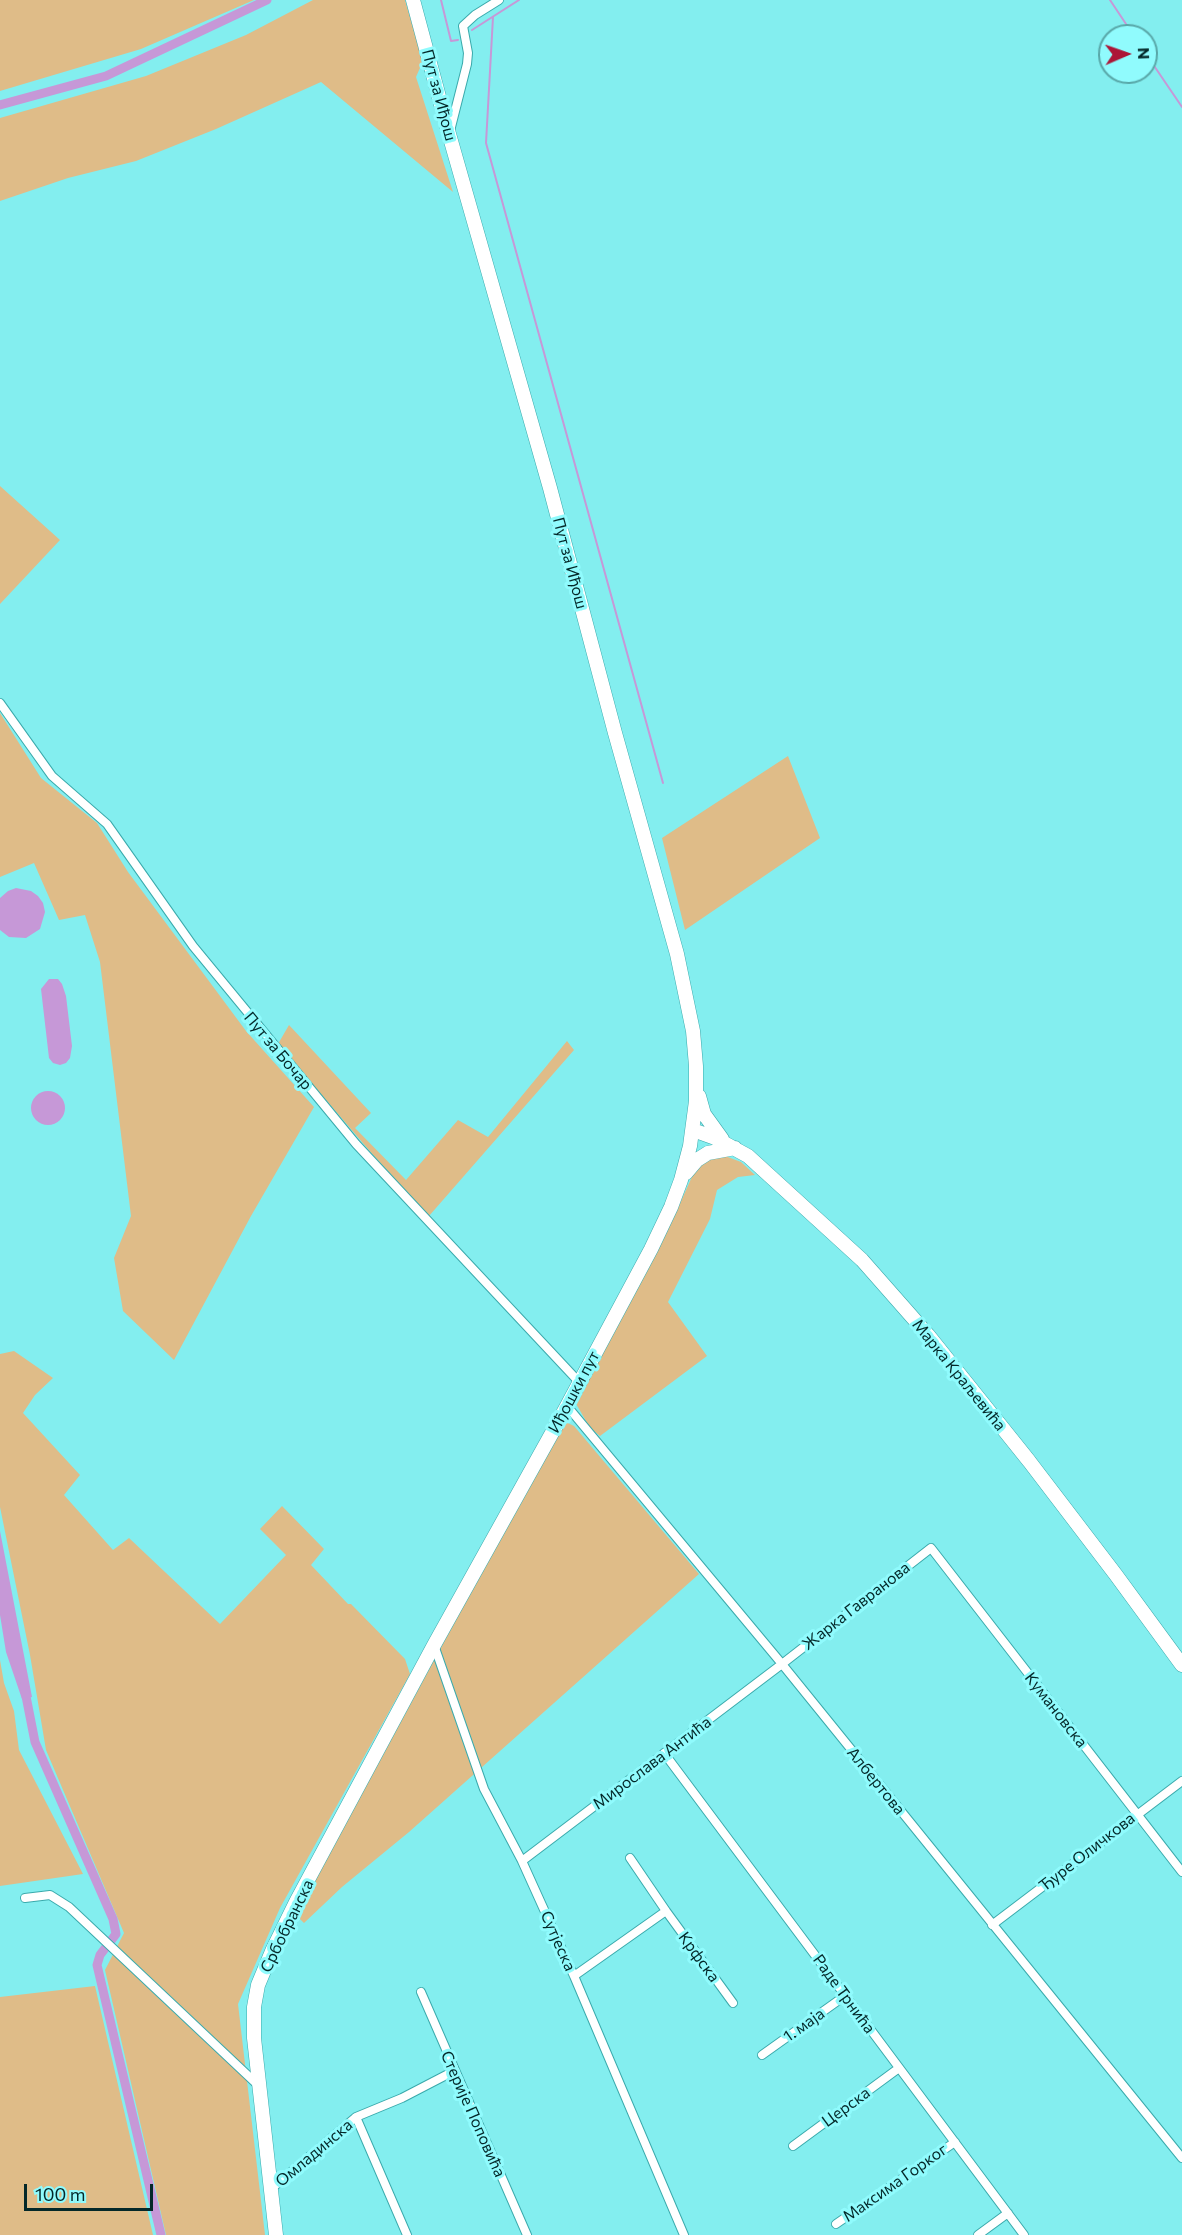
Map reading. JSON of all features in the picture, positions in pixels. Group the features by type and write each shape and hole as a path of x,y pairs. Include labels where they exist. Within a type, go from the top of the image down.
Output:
{"main road":[{"name":"Пут за Иђош","path":"413,0 550,488 677,954 693,1031 696,1086 693,1130"},
{"path":"681,1180 697,1160 708,1153 731,1146 712,1127 696,1086"},
{"name":"Иђошки пут","path":"434,1645 651,1249 681,1180 693,1130"},
{"name":"Марка Краљевића","path":"693,1130 731,1146 759,1165 862,1260 921,1327 1029,1461 1182,1665"},
{"name":"Србобранска","path":"276,2235 254,2038 254,2007 258,1985 297,1902 434,1645"}],"street":[{"path":"449,134 467,64 468,53 463,26 475,15 499,0"},
{"name":"Пут за Бочар","path":"0,702 30,748 52,776 107,824 192,946 348,1135 579,1382"},
{"name":"Албертова","path":"567,1406 782,1664 1182,2158"},
{"name":"Жарка Гавранова","path":"782,1664 931,1548"},
{"name":"Кумановска","path":"931,1548 1182,1872"},
{"name":"Сутјеска","path":"434,1645 484,1789 522,1861 574,1976 684,2235"},
{"name":"Мирослава Антића","path":"522,1861 782,1664"},
{"name":"Раде Трнића","path":"664,1753 1024,2235"},
{"name":"Ђуре Оличкова","path":"993,1925 1182,1781"},
{"name":"Крфска","path":"630,1858 733,2003"},
{"path":"25,1898 50,1895 69,1907 260,2086"},
{"path":"574,1976 666,1911"},
{"name":"Стерије Поповића","path":"421,1992 527,2235"},
{"name":"1. маја","path":"762,2055 846,1995"},
{"name":"Церска","path":"793,2146 899,2068"},
{"name":"Омладинска","path":"271,2189 356,2117 402,2098 454,2071"},
{"path":"356,2117 407,2235"},
{"name":"Максима Горког","path":"836,2224 955,2142"},
{"path":"978,2235 1008,2212"}],"shaded area":[{"path":"0,0 254,0 141,49 0,91"},
{"path":"313,0 405,0 423,61 416,77 453,192 321,82 216,129 136,161 68,178 0,201 0,118 146,76 246,35"},
{"path":"0,486 60,540 0,604"},
{"path":"0,713 41,778 97,823 128,872 246,1031 314,1107 251,1216 174,1360 123,1311 114,1258 131,1216 100,962 85,915 59,920 34,863 0,877"},
{"path":"788,756 820,838 685,930 662,838"},
{"path":"16,888 31,891 38,896 45,912 40,929 26,938 9,937 0,930 0,898"},
{"path":"49,979 58,979 66,996 72,1046 70,1058 66,1063 60,1065 53,1063 49,1058 41,989"},
{"path":"289,1025 371,1113 355,1128 406,1180 458,1120 488,1137 567,1041 574,1050 429,1216 278,1044"},
{"path":"48,1091 60,1096 65,1108 60,1120 48,1125 36,1120 31,1108 36,1096"},
{"path":"712,1155 725,1156 741,1162 755,1175 738,1177 717,1190 710,1219 668,1302 707,1356 600,1436 590,1428 575,1402 677,1210 695,1170"},
{"path":"14,1351 53,1378 35,1395 23,1413 80,1475 64,1495 113,1550 129,1538 220,1624 286,1555 260,1529 282,1506 324,1549 311,1565 405,1659 410,1674 280,1908 238,2004 265,2235 166,2235 105,1970 124,1933 46,1750 30,1655 0,1507 0,1354"},
{"path":"566,1422 574,1426 699,1574 409,1832 342,1887 304,1923 297,1916 297,1908 351,1814 560,1427"},
{"path":"0,1531 32,1697 22,1699 6,1652 0,1615"},
{"path":"0,1660 4,1683 14,1711 19,1750 83,1874 0,1886"},
{"path":"95,1986 153,2235 0,2235 0,1997"}],"waterway":[{"path":"0,105 106,76 267,0"},
{"path":"441,0 451,41 458,40"},
{"path":"472,30 519,0"},
{"path":"1110,0 1126,24"},
{"path":"493,17 486,143 663,783"},
{"path":"1158,72 1182,107"},
{"path":"24,1686 35,1742 113,1919 116,1934 100,1955 97,1965 161,2235"}]}
